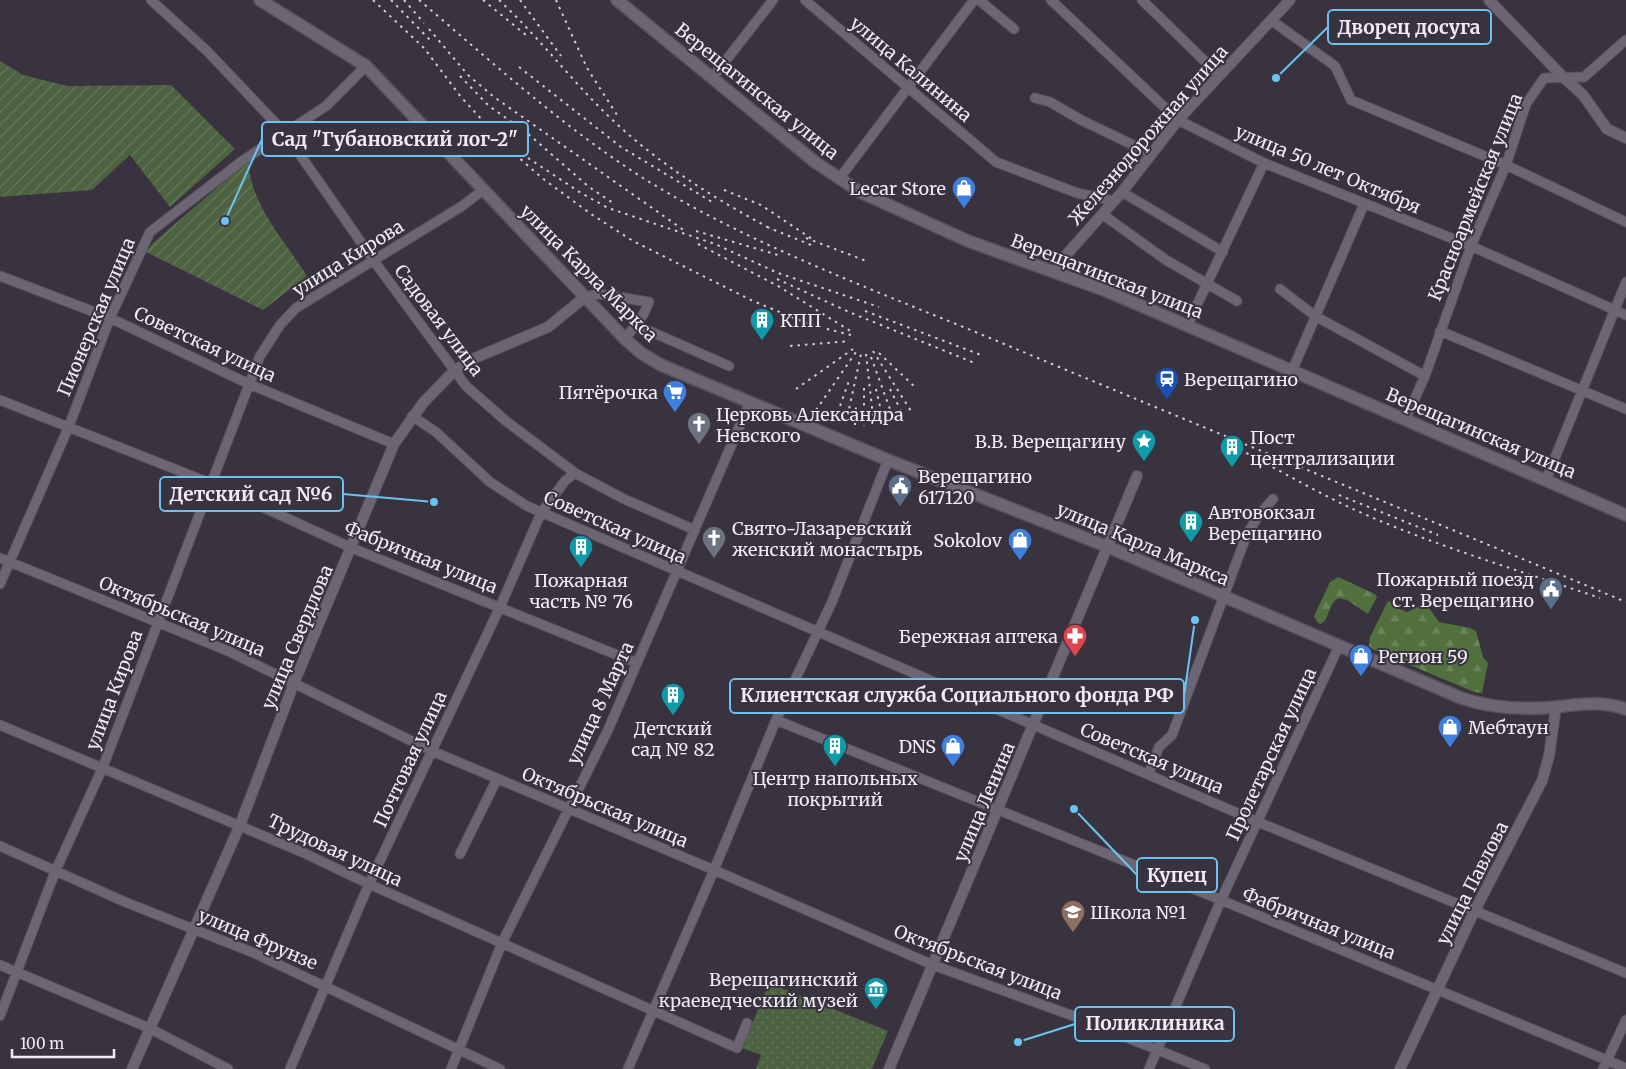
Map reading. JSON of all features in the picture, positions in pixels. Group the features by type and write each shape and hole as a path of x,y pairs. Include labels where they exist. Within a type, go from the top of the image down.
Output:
{"main road":[{"name":"улица Карла Маркса","path":"260,0 366,66 625,339 641,353 661,365 888,460 1106,546 1476,703 1508,708 1596,704 1626,709"},
{"name":"Верещагинская улица","path":"617,0 839,179 875,200 968,241 1055,272 1187,326 1626,515"}],"street":[{"name":"Садовая улица","path":"150,0 207,51 286,133 374,261 454,371 484,403 575,473 624,499 695,530"},
{"path":"713,77 773,0"},
{"name":"улица Калинина","path":"805,0 996,162 1078,193 1114,201"},
{"path":"839,179 904,94 906,87 974,0"},
{"path":"979,0 1014,29"},
{"name":"улица 50 лет Октября","path":"1051,0 1178,120 1264,162 1471,246 1626,315"},
{"path":"1142,0 1219,75"},
{"name":"Железнодорожная улица","path":"1055,272 1067,254 1122,192 1178,120 1290,0"},
{"path":"1489,0 1562,76 1583,95 1606,129 1626,138"},
{"path":"1272,21 1335,66 1351,100 1506,165 1626,222"},
{"name":"Красноармейская улица","path":"1405,420 1425,376 1471,246 1506,165 1526,104 1544,78 1562,76 1584,77 1626,40"},
{"name":"Пионерская улица","path":"0,584 69,426 110,318 150,232 242,160 326,106 366,66"},
{"path":"1035,98 1050,102 1150,154"},
{"path":"1187,326 1264,162"},
{"name":"улица Кирова","path":"0,1016 55,872 102,769 210,483 268,341 296,308 462,206 483,190"},
{"path":"1122,192 1223,252"},
{"path":"1292,371 1364,204"},
{"path":"1102,214 1166,260 1237,302"},
{"name":"Советская улица","path":"0,276 110,318 249,384 394,444"},
{"path":"1546,480 1616,311 1626,282"},
{"path":"1280,290 1315,316 1425,376"},
{"path":"585,297 599,294 649,302 636,325 625,339"},
{"name":"улица Свердлова","path":"132,1069 240,825 294,683 394,444 412,416 437,386 454,371 475,358 548,327 585,297"},
{"path":"636,325 729,366"},
{"path":"1440,331 1626,409"},
{"name":"Фабричная улица","path":"0,400 210,483 352,548 637,664"},
{"name":"улица 8 Марта","path":"451,1069 502,943 608,730 750,402"},
{"name":"Советская улица","path":"412,416 441,436 490,482 527,506 1258,822 1626,973"},
{"path":"628,1069 776,720 841,580 888,460"},
{"name":"Почтовая улица","path":"290,1069 369,884 500,607 541,512 565,481 575,473"},
{"name":"улица Ленина","path":"889,1069 996,811 1034,726 1106,546 1137,476"},
{"path":"1148,773 1159,747 1172,734 1222,596 1250,527 1273,499"},
{"name":"Октябрьская улица","path":"0,558 228,651 432,751 933,965 1157,1049 1205,1069"},
{"name":"Пролетарская улица","path":"1149,1069 1221,900 1339,646"},
{"name":"улица Павлова","path":"1400,1069 1436,989 1542,781 1549,756 1556,707"},
{"name":"Фабричная улица","path":"776,720 1436,989 1605,1065 1626,1068"},
{"name":"Трудовая улица","path":"0,725 304,853 369,884 737,1048 747,1023"},
{"path":"460,854 497,779"},
{"name":"улица Фрунзе","path":"0,846 125,902 194,928 327,986 459,1051 500,1069"},
{"path":"0,965 149,1028 228,1069"},
{"path":"1605,1065 1626,1020"}],"green space":[{"path":"0,61 23,75 67,86 171,85 235,149 170,207 130,155 92,190 0,197"},
{"path":"249,160 250,175 261,206 269,221 307,276 263,310 146,252 153,243"},
{"path":"1338,577 1375,594 1377,597 1368,614 1347,600 1339,598 1333,604 1324,621 1321,624 1318,623 1314,616 1330,582"},
{"path":"1388,601 1392,602 1397,608 1407,612 1420,606 1429,608 1439,622 1476,631 1483,657 1488,663 1482,693 1474,692 1369,647 1370,637"},
{"path":"769,983 888,1031 872,1069 756,1069 761,1055 742,1048"}],"railway":[{"path":"373,0 424,48 461,97 509,149 542,178 591,214 633,241 753,301 811,325 851,335"},
{"path":"391,0 431,41"},
{"path":"404,0 424,23"},
{"path":"419,0 556,116 613,158 643,178 731,227 776,249 869,289 1626,602"},
{"path":"483,0 526,35"},
{"path":"499,0 530,31 573,80 619,126 655,156 693,183 773,230"},
{"path":"520,0 561,56"},
{"path":"556,0 587,68 619,118"},
{"path":"429,29 468,75 494,97 685,231"},
{"path":"519,67 621,147 712,202"},
{"path":"460,76 489,106 526,132 589,187 613,203"},
{"path":"528,158 581,193 608,208 715,244 778,273 879,307"},
{"path":"724,190 761,205 812,239"},
{"path":"767,227 811,245"},
{"path":"696,231 778,255"},
{"path":"806,238 869,262"},
{"path":"698,244 778,286 852,332"},
{"path":"777,279 849,312 977,364"},
{"path":"865,311 981,355"},
{"path":"790,346 850,341"},
{"path":"796,389 853,349"},
{"path":"873,351 911,411"},
{"path":"816,410 856,352"},
{"path":"879,353 916,388"},
{"path":"846,423 861,354"},
{"path":"866,354 874,425"},
{"path":"871,357 894,420"},
{"path":"835,420 850,378"},
{"path":"864,388 864,426"},
{"path":"876,389 884,424"},
{"path":"890,389 903,415"},
{"path":"855,425 856,404"},
{"path":"1233,446 1324,495 1385,523 1477,557 1600,598"},
{"path":"1339,495 1438,535"}],"place":[{"name":"Дворец досуга","path":"1276,78"},
{"name":"Lecar Store","path":"964,209"},
{"name":"Сад \"Губановский лог-2\"","path":"225,221"},
{"name":"КПП","path":"762,341"},
{"name":"Верещагино","path":"1167,400"},
{"name":"Пятёрочка","path":"675,413"},
{"name":"Церковь Александра Невского","path":"699,445"},
{"name":"В.В. Верещагину","path":"1144,462"},
{"name":"Пост централизации","path":"1232,468"},
{"name":"Детский сад №6","path":"434,502"},
{"name":"Верещагино 617120","path":"900,507"},
{"name":"Автовокзал Верещагино","path":"1191,543"},
{"name":"Свято-Лазаревский женский монастырь","path":"714,559"},
{"name":"Sokolov","path":"1020,561"},
{"name":"Пожарная часть № 76","path":"581,568"},
{"name":"Пожарный поезд ст. Верещагино","path":"1551,610"},
{"name":"Клиентская служба Социального фонда РФ","path":"1195,620"},
{"name":"Бережная аптека","path":"1075,657"},
{"name":"Регион 59","path":"1361,677"},
{"name":"Детский сад № 82","path":"673,716"},
{"name":"Мебтаун","path":"1450,748"},
{"name":"Центр напольных покрытий","path":"835,767"},
{"name":"DNS","path":"953,767"},
{"name":"Купец","path":"1074,809"},
{"name":"Школа №1","path":"1073,933"},
{"name":"Верещагинский краеведческий музей","path":"876,1010"},
{"name":"Поликлиника","path":"1018,1042"}]}
